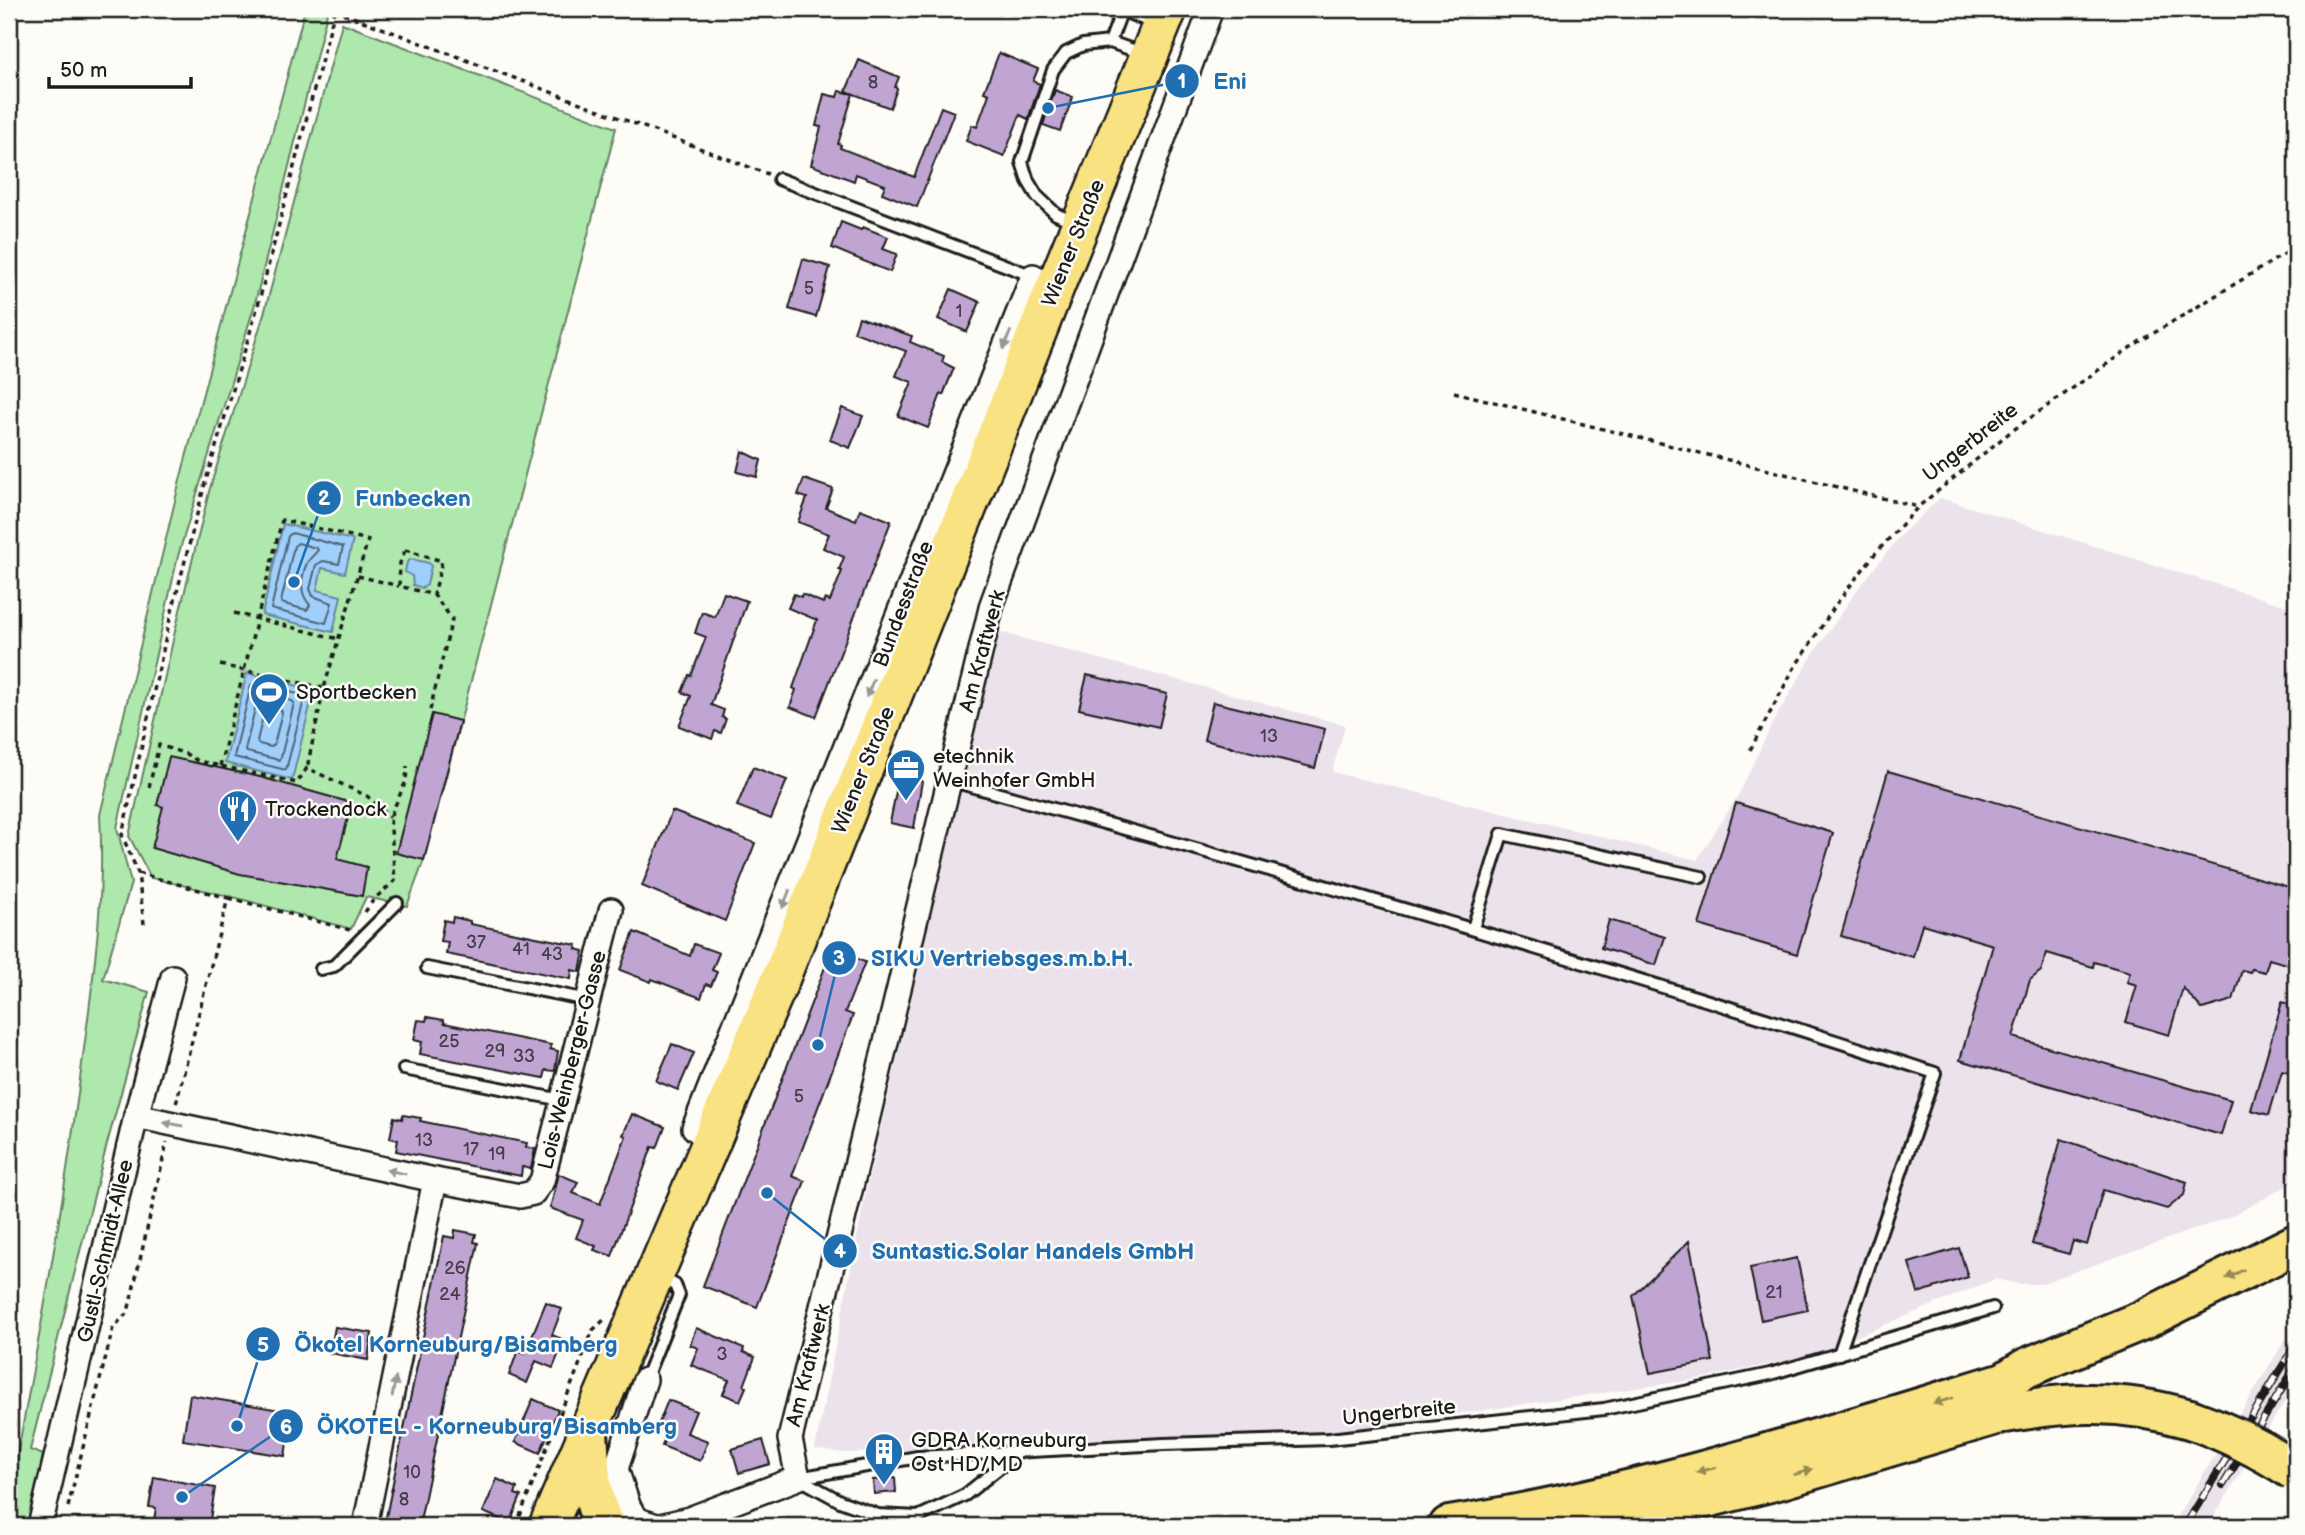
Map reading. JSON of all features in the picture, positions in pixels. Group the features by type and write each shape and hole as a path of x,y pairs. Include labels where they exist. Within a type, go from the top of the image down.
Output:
{"highway":[{"path":"2002,1398 2026,1368 2143,1320 2296,1244"},
{"path":"1449,1526 1560,1507 1772,1453 1885,1433 2002,1398 2060,1404 2108,1403 2155,1409 2195,1407 2232,1435 2296,1462"},
{"path":"588,1430 593,1494 597,1510 640,1525"},
{"path":"1595,1526 1778,1480 1885,1433"}],"main road":[{"name":"Wiener Straße","path":"527,1525 588,1430 710,1140 769,976 1045,281 1080,225 1160,30"}],"street":[{"name":"Am Kraftwerk","path":"798,1478 790,1439 992,604 1210,9"},
{"name":"Lois-Weinberger-Gasse","path":"136,1116 435,1180 520,1196 533,1193 542,1181 611,910"},
{"name":"Gustl-Schmidt-Allee","path":"40,1526 136,1116 173,977"},
{"path":"366,1526 435,1180"},
{"path":"645,1380 616,1469 629,1508 640,1525 689,1519 798,1478"}],"lane":[{"path":"1111,42 1121,9 1160,30"},
{"path":"1080,225 1056,214 1037,196 1028,181 1022,162 1054,69 1066,53 1083,45 1111,42 1160,30"},
{"path":"779,178 1045,281"},
{"path":"949,780 1473,929 1783,1023 1935,1073 1839,1354"},
{"path":"1473,929 1502,834 1701,877"},
{"path":"321,970 334,966 397,903"},
{"path":"427,968 587,1000"},
{"path":"404,1069 562,1100"},
{"path":"645,1380 679,1296 675,1285 654,1274"},
{"name":"Ungerbreite","path":"798,1478 918,1457 1329,1439 1604,1409 1770,1374 1993,1308"},
{"path":"798,1478 840,1501 878,1515 918,1517 965,1495 1019,1452"}],"path":[{"path":"144,924 138,873 122,835 169,623 204,486 257,309 334,9 779,178"},
{"name":"Ungerbreite","path":"1750,750 1793,670 1837,603 1874,555 1919,507 2009,433 2134,345 2296,247"},
{"path":"1454,392 1919,507"},
{"path":"149,787 159,745 198,761 220,766 298,783 307,768 324,688 368,540 282,520 220,766"},
{"path":"399,586 400,563 405,550 442,561 434,595"},
{"path":"358,576 434,595 452,619 430,710"},
{"path":"234,613 339,639"},
{"path":"220,665 324,688"},
{"path":"360,920 374,899 395,881 390,817 406,782 407,766"},
{"path":"307,768 367,796 390,817"},
{"path":"138,873 354,931"},
{"path":"65,1516 113,1328 128,1312 228,898"}],"shaded area":[{"path":"1940,498 2296,609 2294,1182 2232,1216 2040,1284 2019,1284 1995,1279 1810,1356 1698,1379 1310,1435 986,1449 844,1453 815,1449 868,1182 999,632 1345,725 1332,772 1697,860 1739,794 1773,722 1814,653 1858,589 1900,536"},
{"path":"2296,1322 2296,1383 2208,1526 2172,1526"}],"green space":[{"path":"305,9 328,9 254,307 178,556 117,828 131,883 103,979 149,992 107,1144 30,1450 43,1455 31,1526 9,1526 9,1500 58,1228 90,1002 101,878 100,815 180,480"},
{"path":"342,23 616,128 424,860 407,906 366,897 351,929 151,878 129,836 210,488 264,314"}],"water":[{"path":"283,524 353,540 345,573 322,568 317,590 341,596 333,632 262,615"},
{"path":"411,559 429,563 431,566 427,585 422,588 413,585 412,576 405,572 407,562"},
{"name":"Sportbecken","path":"247,673 314,690 292,780 225,763"}],"building":[{"path":"999,53 1038,69 1033,81 1040,84 1028,119 1020,115 1004,156 966,141 972,125 977,127 989,94 984,92"},
{"path":"859,60 899,77 890,108 846,91"},
{"path":"1055,90 1073,97 1060,131 1043,125"},
{"path":"839,91 853,94 838,144 841,145 840,148 914,177 941,107 954,112 917,207 882,193 885,185 856,174 854,181 811,165 821,127 816,126 824,94 837,97"},
{"path":"841,222 888,237 883,249 897,254 890,272 832,248"},
{"path":"803,259 830,267 816,317 789,309"},
{"path":"951,289 980,302 967,332 938,319"},
{"path":"859,317 912,336 910,342 944,356 942,362 954,368 928,428 898,416 912,382 896,376 906,351 854,332"},
{"path":"842,408 863,416 850,448 830,440"},
{"path":"742,451 761,460 757,477 737,472"},
{"path":"804,479 833,489 826,508 856,520 860,509 891,521 816,717 790,707 796,690 793,688 817,620 788,608 794,594 801,597 802,594 823,603 825,599 830,601 842,571 839,570 844,557 823,548 829,534 798,522 807,498 798,495"},
{"path":"724,593 747,601 711,705 724,710 722,717 726,719 721,733 715,731 712,739 679,726 691,696 682,692 706,637 695,633 702,612 715,617"},
{"path":"1087,675 1167,694 1159,727 1079,709"},
{"path":"1213,702 1325,729 1315,768 1204,740"},
{"path":"432,714 460,721 424,860 396,853"},
{"path":"169,757 260,777 352,803 337,859 367,867 362,896 240,874 152,848 163,807 157,805"},
{"path":"753,767 787,780 771,819 737,806"},
{"path":"1888,771 2296,889 2296,967 2269,959 2265,972 2242,970 2233,1000 2202,1009 2183,988 2169,1035 2126,1022 2137,985 2127,982 2130,972 2094,962 2093,967 2047,953 2041,971 2030,980 2013,1037 2231,1100 2221,1135 1960,1060 1993,945 1922,924 1913,957 1841,936"},
{"name":"etechnik Weinhofer GmbH","path":"899,776 922,781 914,828 890,823"},
{"path":"1736,803 1833,833 1797,954 1699,925"},
{"path":"672,811 755,843 725,921 642,886"},
{"path":"453,917 470,921 470,924 577,945 576,949 584,951 580,972 572,970 571,979 446,954 448,942 440,941 444,920 452,922"},
{"path":"1609,920 1665,937 1656,965 1601,948"},
{"path":"634,932 690,956 694,944 719,953 712,970 717,972 711,986 706,984 701,998 620,970"},
{"path":"832,949 865,962 845,1012 853,1015 792,1176 805,1181 757,1307 703,1286"},
{"path":"2282,1002 2296,1006 2296,1075 2282,1071 2269,1115 2251,1110"},
{"path":"427,1017 444,1020 444,1023 551,1045 550,1049 558,1051 555,1071 546,1070 544,1078 420,1054 422,1042 414,1040 418,1020 426,1021"},
{"path":"672,1044 694,1053 678,1090 656,1081"},
{"path":"632,1114 665,1127 657,1148 652,1147 612,1256 594,1250 596,1246 576,1238 583,1220 550,1208 559,1174 578,1182 573,1193 600,1204"},
{"path":"403,1115 421,1118 420,1121 527,1143 526,1147 535,1149 531,1169 522,1167 521,1176 396,1151 398,1140 390,1138 394,1117 402,1119"},
{"path":"2061,1139 2187,1182 2184,1195 2167,1209 2103,1190 2087,1245 2073,1241 2069,1254 2032,1244"},
{"path":"455,1230 476,1234 474,1242 478,1243 419,1526 394,1526 385,1522 401,1443 444,1236 454,1238"},
{"path":"1689,1241 1713,1361 1650,1373 1633,1296"},
{"path":"1959,1248 1968,1277 1918,1293 1909,1263"},
{"path":"1797,1258 1808,1310 1761,1320 1750,1268"},
{"path":"546,1302 562,1309 552,1335 562,1339 556,1351 559,1353 553,1368 536,1361 527,1383 509,1375 518,1350 525,1353"},
{"path":"335,1327 372,1333 368,1360 330,1353"},
{"path":"696,1328 744,1348 743,1352 755,1357 740,1401 723,1394 729,1380 691,1365 698,1348 690,1345"},
{"path":"190,1395 292,1412 285,1456 183,1440"},
{"path":"533,1399 558,1410 540,1453 515,1442"},
{"path":"668,1400 696,1411 687,1433 708,1441 700,1461 662,1446 667,1432 657,1428"},
{"path":"763,1440 770,1464 739,1473 732,1449"},
{"path":"154,1477 215,1488 209,1526 153,1526 156,1508 149,1507"},
{"name":"GDRA Korneuburg Ost HD/MD","path":"895,1478 896,1492 874,1494 873,1480"},
{"path":"497,1479 517,1488 515,1494 521,1496 510,1523 483,1512"}],"railway":[{"path":"2185,1526 2296,1344"},
{"path":"2223,1485 2296,1366"}],"place":[{"name":"Eni","path":"1048,108"},
{"name":"Funbecken","path":"294,582"},
{"name":"Sportbecken","path":"269,726"},
{"name":"etechnik Weinhofer GmbH","path":"906,802"},
{"name":"Trockendock","path":"238,843"},
{"name":"SIKU Vertriebsges.m.b.H.","path":"818,1045"},
{"name":"Suntastic.Solar Handels GmbH","path":"767,1193"},
{"name":"Ökotel Korneuburg/Bisamberg","path":"237,1426"},
{"name":"GDRA Korneuburg Ost HD/MD","path":"884,1486"},
{"name":"ÖKOTEL - Korneuburg/Bisamberg","path":"182,1497"}]}
